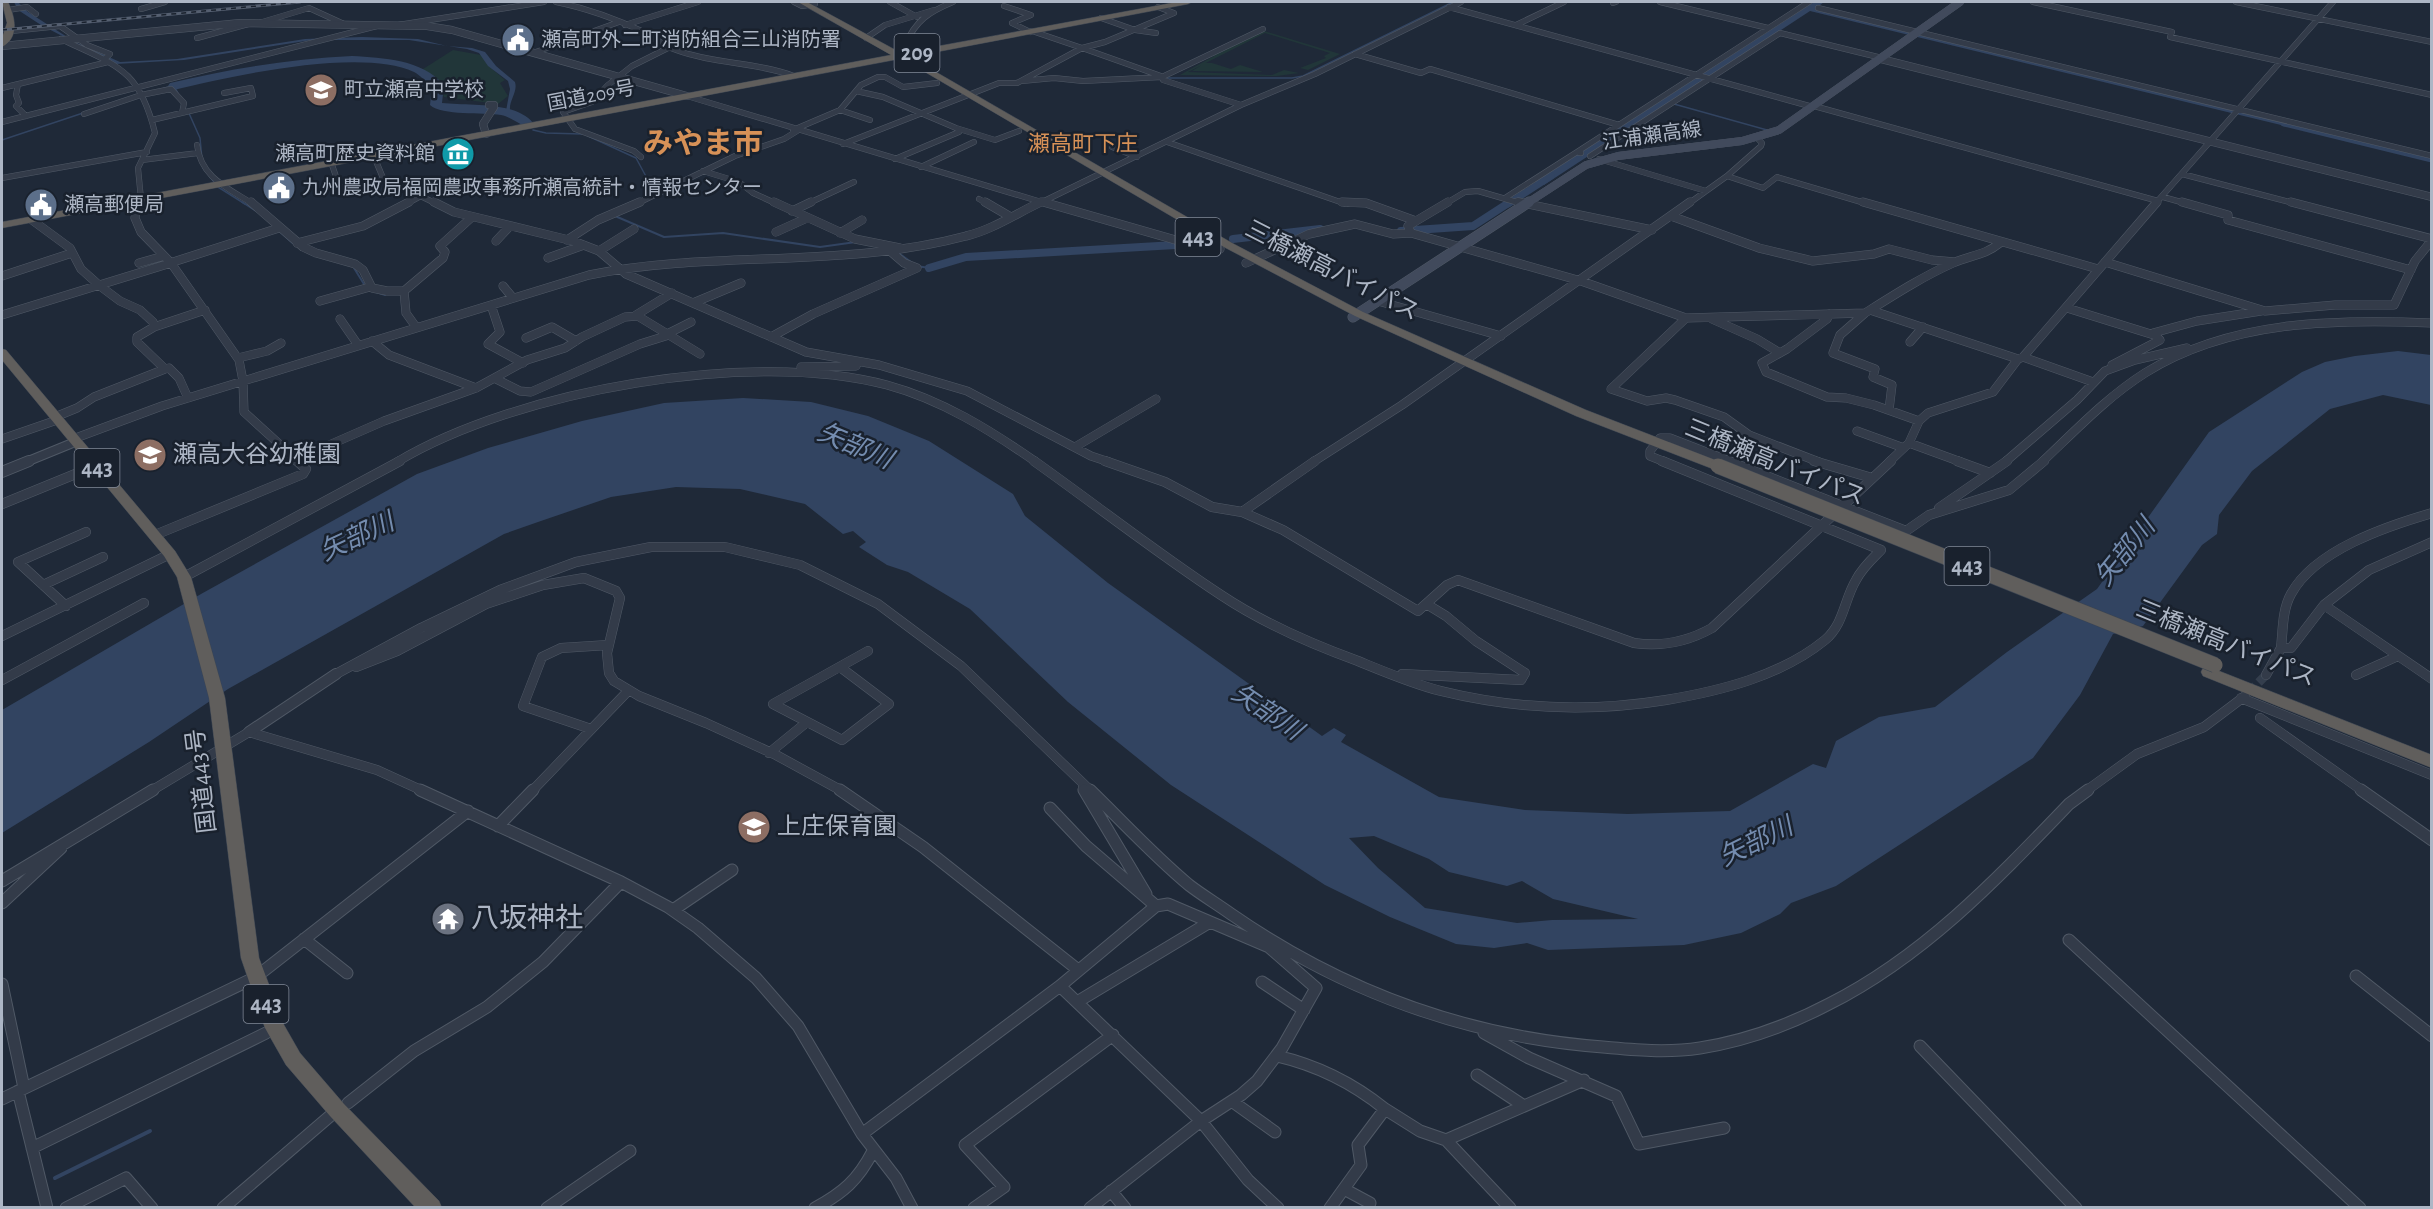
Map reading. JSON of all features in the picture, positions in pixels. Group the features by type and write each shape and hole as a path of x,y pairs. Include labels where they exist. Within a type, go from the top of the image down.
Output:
{"highway":[{"name":"国道209号","path":"2,225 1188,2"},
{"name":"443","path":"808,3 899,56"},
{"path":"2,45 12,21 5,5"},
{"name":"三橋瀬高バイパス","path":"899,56 937,83 966,96 1251,262 1356,316 1461,364 1655,445 2212,669 2432,762"},
{"name":"三橋瀬高バイパス","path":"899,56 910,60 1019,131 1101,175 1220,249 1251,262"},
{"name":"国道443号","path":"2,353 155,535 170,554 186,582 217,698 244,915 256,977 275,1028 292,1059 343,1107 431,1208"},
{"name":"三橋瀬高バイパス","path":"2212,669 2432,752"}],"main road":[{"name":"江浦瀬高線","path":"1356,316 1524,204 1574,172 1601,159 1757,138 1779,130 1960,2"}],"street":[{"path":"141,9 165,2"},
{"path":"394,25 511,4 544,2"},
{"path":"556,2 584,8 645,33 670,47 794,76"},
{"path":"625,25 698,2"},
{"path":"794,2 802,6 808,3"},
{"path":"890,2 922,20"},
{"path":"866,38 885,25 953,2"},
{"path":"2,472 74,440 188,398 589,275 619,269 722,259 890,251 968,236 1101,175 1241,105 1313,75 1461,2"},
{"path":"1516,25 1564,2"},
{"path":"1660,2 1768,28"},
{"path":"1505,198 1809,2"},
{"path":"1828,2 1818,8 1915,34 2294,126 2432,156"},
{"path":"2033,2 2172,32 2170,37 2432,95"},
{"path":"2236,2 2432,42"},
{"path":"331,162 340,188 385,180 454,212 567,240 599,251 626,274 806,352 879,365 967,391 1091,456 1165,482 1212,507 1242,512 1283,531 1418,611 1428,606 1452,582 1458,580 1634,643 1653,646 1665,645 1702,634 1712,628 1844,507 1906,446 1919,421 1928,412 1994,392 2020,358 2067,308 2098,269 2332,2"},
{"path":"5,5 27,4 36,14"},
{"path":"1004,6 1031,15 1012,23 1031,31 1241,105"},
{"path":"843,144 925,114 999,83 1017,83 1082,48 1135,30 1174,13 1158,7"},
{"path":"1449,7 1708,79 2228,215 2228,220 2411,270"},
{"path":"197,38 309,8 344,24"},
{"path":"905,45 913,27 934,10"},
{"path":"452,30 455,15"},
{"path":"1101,18 1135,30 1156,33"},
{"path":"533,53 618,22"},
{"path":"2,45 256,23 394,25 452,30 687,96 1042,202 1214,251 1220,249"},
{"path":"2,122 331,36 382,25"},
{"path":"2,87 106,61 110,54 87,45 60,26 6,31"},
{"path":"1022,81 1054,78 1094,81 1163,79 1263,29"},
{"path":"1590,156 1780,33 2431,196"},
{"path":"61,39 106,61 132,79 138,87 156,133 138,168 139,200 135,218 141,232 170,263 238,358 243,381 244,412 306,469 303,474 155,535"},
{"path":"641,157 634,151 575,129 564,112 592,102 608,85 632,66 670,47"},
{"path":"1354,54 1421,73 1430,69 1619,125"},
{"path":"567,240 598,220 650,198 735,156 784,140 795,130 840,110 861,85 878,77 885,77 903,87 937,83"},
{"path":"18,84 16,95 19,103 16,106 26,116"},
{"path":"152,120 186,114 253,96 251,88 224,93"},
{"path":"84,114 141,95 173,90 184,103 186,114"},
{"path":"856,91 883,97 956,128 995,140 1019,131"},
{"path":"486,134 483,124 494,107 489,105"},
{"path":"840,110 870,120"},
{"path":"895,159 959,132"},
{"path":"1242,512 1326,452 1402,405 1581,281 1630,243 1652,230 1727,176 1761,146 1762,143 1757,138"},
{"path":"921,167 974,142"},
{"path":"1167,142 1347,204 1366,203 1416,221"},
{"path":"197,145 203,167 221,184 256,206 297,243 318,254 357,264 362,268 370,287"},
{"path":"1112,147 1137,157"},
{"path":"2,178 147,152"},
{"path":"1578,152 1706,191"},
{"path":"142,160 198,153"},
{"path":"373,154 385,180"},
{"path":"703,171 740,182 753,193 855,239 893,245 903,249"},
{"path":"2182,174 2432,239"},
{"path":"1727,176 1763,188 1777,177 2000,243"},
{"path":"792,211 854,182"},
{"path":"1410,231 1408,226 1465,192 1478,191 1524,204 1652,230"},
{"path":"297,243 369,224 419,197"},
{"path":"979,199 1009,216"},
{"path":"1671,216 1755,246 1803,260 1813,261 1864,255 1889,249 1932,260 1955,262"},
{"path":"320,301 370,287 381,292 404,291 443,258 445,252 440,246 472,217"},
{"path":"776,232 807,218"},
{"path":"32,219 62,241 81,269 100,286 120,301 140,310 153,322 154,327"},
{"path":"840,233 862,220"},
{"path":"1251,262 1309,234 1355,224 1392,234 1410,231 1460,248 1581,281 1686,318 1868,312 1923,327 2092,382"},
{"path":"496,241 510,226"},
{"path":"2,315 279,228"},
{"path":"599,251 634,229"},
{"path":"2154,335 2153,333 2197,321 2265,311 2335,305 2394,305 2411,270 2426,244 2432,239"},
{"path":"1889,410 1892,386 1873,377 1875,369 1833,353 1840,336 1868,312 1902,289 1955,262 1987,253 2003,241 2098,269"},
{"path":"548,258 584,245"},
{"path":"771,337 813,314 917,268 904,263 890,251"},
{"path":"2,276 72,253"},
{"path":"139,263 164,256"},
{"path":"2105,262 2265,311"},
{"path":"693,303 741,283"},
{"path":"503,286 513,298"},
{"path":"404,291 406,314 416,327"},
{"path":"638,316 636,315 672,293"},
{"path":"1378,301 1501,336"},
{"path":"491,305 500,332 488,344 523,363"},
{"path":"186,582 415,451 480,423 555,399 711,374 762,371 830,375 890,386 921,396 953,411 1016,448 1222,596 1251,614 1319,646 1434,689 1470,697 1603,707 1654,702 1701,693 1754,678 1777,669 1827,639 1840,625 1853,586 1861,571 1881,550 1990,473 2077,400 2106,370 2131,352 2160,340 2154,335 2067,308"},
{"path":"165,369 137,342 137,337 154,327 205,310"},
{"path":"1828,314 1827,319 1780,353 1762,363 1766,372 1827,397 1846,398 1919,421"},
{"path":"295,460 384,421 476,388 523,363 565,348 625,317 638,316 700,354"},
{"path":"1686,318 1611,389 1647,401 1666,398 1675,400 1724,417 1749,435 1779,448 1843,471 1872,478"},
{"path":"1708,318 1757,339 1780,353"},
{"path":"340,319 358,345"},
{"path":"1929,515 2009,490 2120,391 2161,363 2198,347 2224,338 2264,330 2312,325 2365,321 2432,323"},
{"path":"531,392 691,322"},
{"path":"526,338 552,327 576,341"},
{"path":"1910,342 1923,327"},
{"path":"372,341 389,355 476,388"},
{"path":"238,358 267,351 281,343"},
{"path":"2106,370 2179,349 2198,347"},
{"path":"762,371 768,368 879,365"},
{"path":"2,439 56,418 94,397 165,369 170,368 180,378 188,398"},
{"path":"496,379 520,391 555,399"},
{"path":"1075,447 1156,399"},
{"path":"1857,431 1990,473"},
{"path":"1881,550 1650,456 1660,438 1670,438 1906,531"},
{"path":"2,504 95,466"},
{"path":"2266,675 2281,648 2285,608 2292,592 2304,575 2370,534 2432,513"},
{"path":"66,606 18,562 86,531"},
{"path":"2281,648 2291,648 2324,605 2369,570 2432,542"},
{"path":"2,881 249,732 336,674 417,629 475,600 534,575 573,562 627,549 679,544 740,549 778,557 829,577 885,608 926,636 961,666 1189,885 1271,945 1316,988 1269,1070 1233,1102 1200,1121 1090,1208"},
{"path":"2,636 170,554"},
{"path":"43,585 103,557"},
{"path":"336,674 398,651 486,604 543,585 584,578 616,591 620,598 605,654 612,680 628,690 730,733 826,781 886,819 1077,969"},
{"path":"2,680 144,603"},
{"path":"2324,605 2432,679"},
{"path":"1391,673 1521,680 1525,673 1476,641 1446,616 1428,606"},
{"path":"591,729 523,706 542,657 561,648 608,645"},
{"path":"840,667 889,704 842,740 772,704 868,651"},
{"path":"2356,675 2398,656"},
{"path":"498,826 628,690"},
{"path":"1050,808 1086,846 1152,902 1168,904 1271,945 1364,988 1472,1027 1551,1043 1663,1051 1699,1048 1743,1038 1784,1025 1830,1004 1880,975 1954,920 2069,804 2137,754 2204,727 2243,697 2432,775"},
{"path":"2260,718 2432,840"},
{"path":"769,753 807,722"},
{"path":"249,732 376,770 621,882 673,910 698,928 756,978 798,1026 862,1134 896,1178 912,1208"},
{"path":"1079,781 1094,811 1152,902"},
{"path":"2,1099 256,977 468,811"},
{"path":"2,903 11,890 50,862 67,842"},
{"path":"673,910 732,870"},
{"path":"223,1208 343,1107 414,1051 487,1007 543,962 621,882"},
{"path":"862,1134 1060,986 1152,902"},
{"path":"1077,1002 1210,922"},
{"path":"304,939 347,973"},
{"path":"2069,940 2360,1208"},
{"path":"2355,976 2432,1036"},
{"path":"1262,982 1304,1010"},
{"path":"2,984 32,1148 47,1208"},
{"path":"1060,986 1200,1121 1248,1180 1277,1207"},
{"path":"1472,1027 1529,1058 1584,1080 1616,1096 1639,1144 1724,1128"},
{"path":"32,1148 266,1033"},
{"path":"974,1208 1004,1187 965,1145 1113,1035"},
{"path":"1920,1046 2076,1208"},
{"path":"1277,1056 1297,1059 1373,1098 1384,1109 1419,1131 1446,1140 1510,1208"},
{"path":"1477,1075 1524,1106"},
{"path":"1446,1140 1584,1080"},
{"path":"1233,1102 1275,1132"},
{"path":"1330,1208 1361,1165 1358,1145 1384,1109"},
{"path":"548,1208 630,1151"},
{"path":"815,1208 841,1194 866,1165 873,1151"},
{"path":"66,1208 126,1178 152,1208"},
{"path":"1344,1189 1370,1203"},
{"path":"1111,1191 1125,1208"}],"green space":[{"path":"1264,31 1340,54 1308,70 1300,68 1326,58 1324,56 1330,53 1265,33 1188,72 1272,75 1284,70 1299,73 1277,76 1180,75 1214,56 1213,54"},
{"path":"453,50 481,55 505,80 500,83 508,96 498,104 444,97 437,80 420,71"},
{"path":"1205,63 1231,69 1240,65 1263,72 1192,71"}],"water":[{"path":"14,2 18,2 28,12 75,42 120,62 177,59 305,39 362,37 418,39 446,46 409,40 312,40 184,60 116,64 41,25 18,10"},
{"path":"1814,2 1824,2 1815,9 2298,126 2296,128 2281,125 1810,11 1544,185 1535,182"},
{"path":"448,46 472,48 485,52 496,66 515,82 510,110 506,111 510,89 508,81 488,66 479,53"},
{"name":"矢部川","path":"2398,351 2431,355 2431,405 2383,395 2330,409 2252,471 2219,515 2217,534 2202,545 2143,626 2113,634 2080,695 2033,758 1836,886 1791,903 1780,914 1741,933 1684,945 1548,950 1527,943 1494,948 1456,944 1390,917 1325,885 1171,785 1068,702 970,609 908,572 887,565 859,547 866,542 853,531 843,534 805,504 740,489 676,487 611,497 504,534 228,689 149,742 2,833 2,710 201,594 417,474 488,448 582,421 664,403 743,398 811,402 868,416 929,441 1013,494 1025,516 1108,583 1322,736 1334,728 1346,735 1341,742 1439,797 1525,810 1628,814 1730,811 1813,764 1826,768 1836,741 1879,717 1935,707 2007,652 2097,589 2209,432 2302,372 2325,362","holes":["1374,836 1429,859 1449,872 1507,886 1522,881 1553,899 1638,919 1552,920 1517,923 1425,908 1378,868 1349,838"]}],"waterway":[{"path":"1162,78 1292,78 1303,76 1453,2"},
{"path":"174,86 232,73 312,62 352,59 389,62 418,70 438,85 436,105 512,114 527,123"},
{"path":"164,88 174,86 179,95"},
{"path":"1674,104 1767,130"},
{"path":"188,111 200,138 202,159"},
{"path":"2,140 83,113"},
{"path":"2284,123 2432,159"},
{"path":"533,130 546,133 582,134"},
{"path":"588,136 636,158 655,193 653,194"},
{"path":"203,168 218,187 245,204"},
{"path":"1508,204 1551,176"},
{"path":"242,202 258,212"},
{"path":"1401,231 1473,226 1510,202"},
{"path":"615,216 664,237 723,233 820,247 856,242"},
{"path":"1233,239 1320,229"},
{"path":"278,230 295,245"},
{"path":"929,268 966,257 1193,244"},
{"path":"897,252 911,262"},
{"path":"917,266 929,268"},
{"path":"354,268 367,289 385,295"},
{"path":"55,1178 150,1131"}],"tunnel":[{"path":"2249,692 2266,675"}],"railway":[{"path":"2,30 300,2"}],"place":[{"name":"瀬高町外二町消防組合三山消防署","path":"518,40"},
{"name":"町立瀬高中学校","path":"321,90"},
{"name":"瀬高町歴史資料館","path":"458,154"},
{"name":"九州農政局福岡農政事務所瀬高統計・情報センター","path":"279,188"},
{"name":"瀬高郵便局","path":"41,205"},
{"name":"瀬高大谷幼稚園","path":"150,455"},
{"name":"上庄保育園","path":"754,827"},
{"name":"八坂神社","path":"448,919"}],"district":[{"name":"みやま市","path":"703,144"},
{"name":"瀬高町下庄","path":"1083,144"}]}
